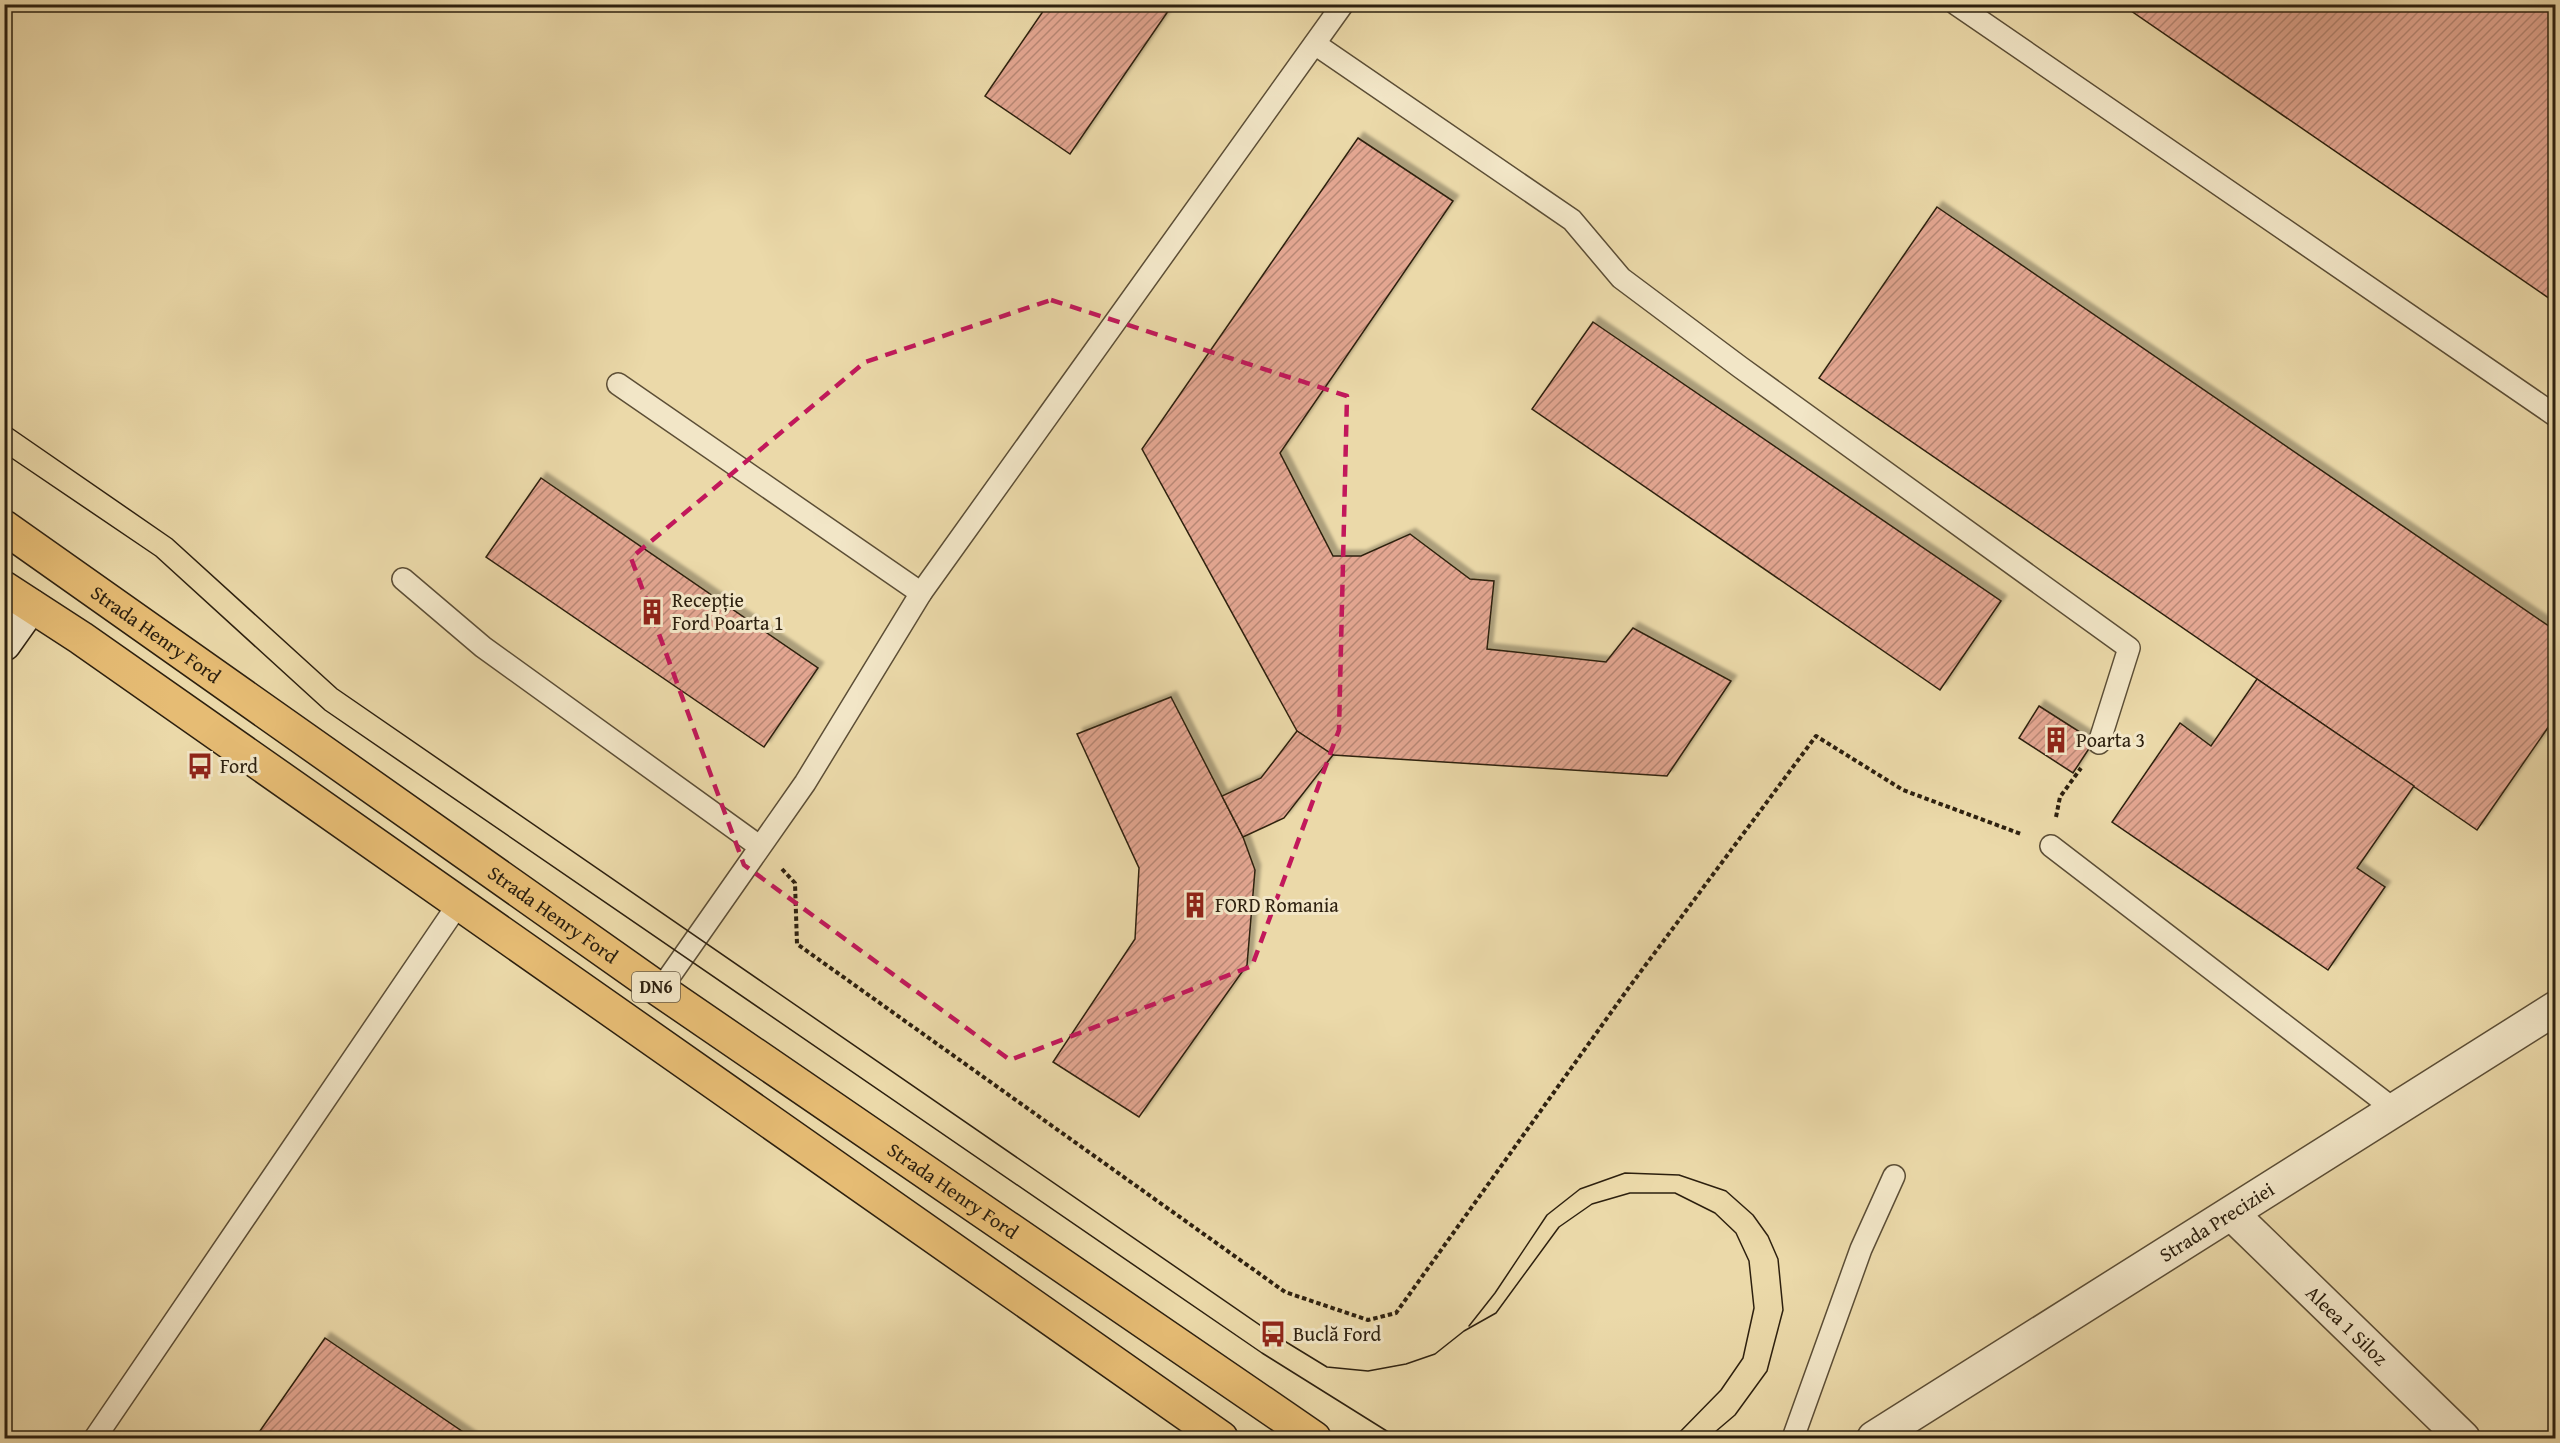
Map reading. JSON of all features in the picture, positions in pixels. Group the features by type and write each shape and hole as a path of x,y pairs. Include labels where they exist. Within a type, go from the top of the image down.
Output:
{"main road":[{"name":"Strada Henry Ford","path":"4,527 660,990 1314,1438"},
{"name":"DN6","path":"18,597 90,644 1221,1438"}],"street":[{"path":"4,644 18,597"},
{"name":"Strada Preciziei","path":"1878,1438 2556,1008"},
{"name":"Aleea 1 Siloz","path":"2232,1214 2463,1438"}],"lane":[{"path":"660,990 805,783 921,593 1343,4"},
{"path":"1956,4 2556,416"},
{"path":"1315,44 1572,220 1621,278 2128,648 2099,743"},
{"path":"618,384 921,593"},
{"path":"403,579 483,647 759,846"},
{"path":"2051,846 2395,1110"},
{"path":"95,1438 459,903"},
{"path":"1793,1438 1861,1249 1894,1176"}],"path":[{"path":"759,846 795,883 797,944 1285,1292 1368,1320 1396,1313 1630,986 1816,736 1903,790 2051,846 2060,797 2099,743"}],"highlighted area":[{"path":"1051,300 1347,396 1339,730 1252,966 1010,1060 744,865 631,558 865,362"}],"building":[{"path":"1048,4 1173,4 1070,154 985,96"},
{"path":"2121,4 2556,4 2556,303"},
{"path":"1358,138 1453,201 1280,453 1333,556 1361,556 1410,534 1470,579 1494,581 1487,649 1606,662 1633,628 1731,681 1667,776 1333,755 1297,731 1142,449"},
{"path":"1937,207 2556,631 2556,716 2477,830 1819,378"},
{"path":"1593,322 2001,601 1940,690 1532,409"},
{"name":"Recepție Ford Poarta 1","path":"541,478 818,668 764,747 486,557"},
{"path":"2257,679 2414,786 2357,868 2385,887 2328,970 2112,822 2180,723 2211,746"},
{"name":"FORD Romania","path":"1171,697 1243,837 1255,870 1247,965 1139,1117 1053,1062 1135,939 1139,868 1077,734"},
{"name":"Poarta 3","path":"2039,706 2094,741 2073,773 2019,738"},
{"path":"1297,731 1333,755 1284,818 1243,837 1222,796 1261,778"},
{"path":"325,1338 472,1438 255,1438"}],"tram line":[{"path":"4,423 172,539 337,689 1273,1334 1327,1367 1368,1371 1406,1364 1435,1354 1464,1331 1496,1313 1559,1227 1592,1204 1630,1193 1675,1193 1715,1213 1736,1233 1749,1261 1754,1308 1743,1358 1721,1390 1674,1438"},
{"path":"4,453 156,556 325,710 1262,1353 1398,1438"},
{"path":"1469,1326 1495,1293 1547,1215 1580,1189 1625,1173 1679,1175 1726,1191 1753,1215 1768,1236 1778,1259 1783,1310 1767,1371 1735,1415 1708,1438"}],"place":[{"name":"Recepție Ford Poarta 1","path":"652,612"},
{"name":"Poarta 3","path":"2056,740"},
{"name":"Ford","path":"200,766"},
{"name":"FORD Romania","path":"1195,905"},
{"name":"Buclă Ford","path":"1273,1334"}]}
